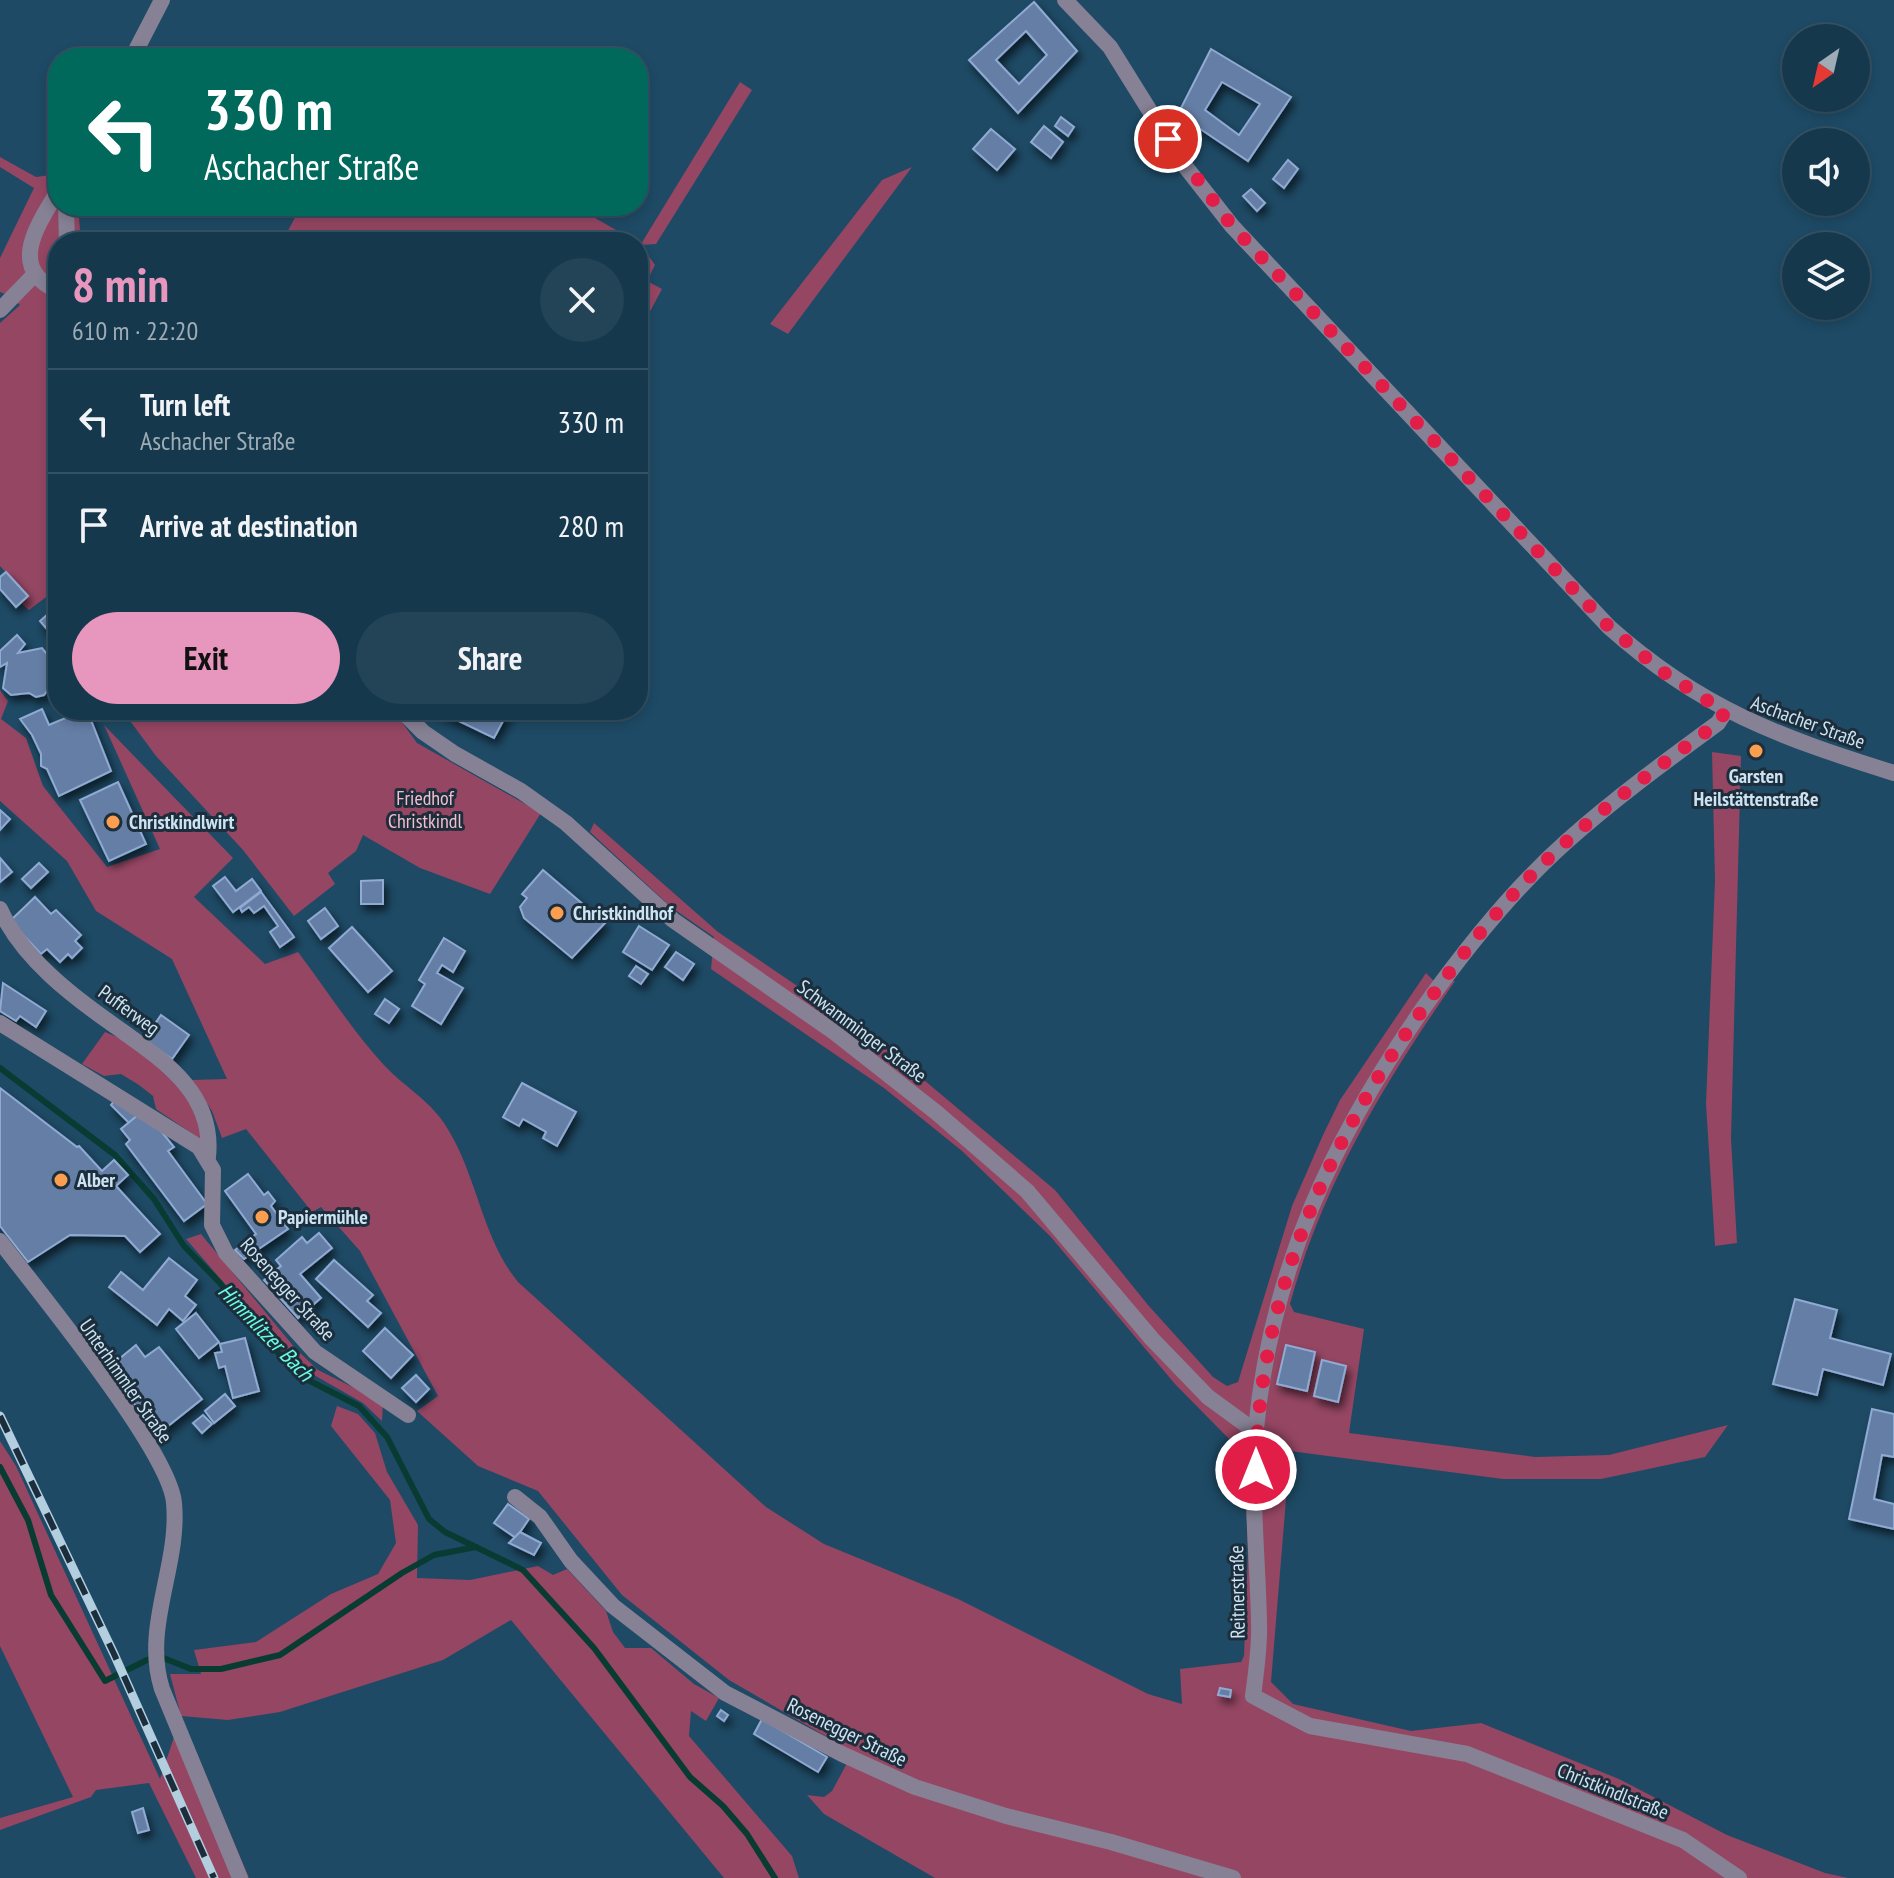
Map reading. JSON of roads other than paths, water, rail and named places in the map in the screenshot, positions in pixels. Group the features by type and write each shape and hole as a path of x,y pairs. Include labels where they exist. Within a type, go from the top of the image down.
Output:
{"street":[{"path":"137,48 162,0"},
{"name":"Aschacher Straße","path":"1065,0 1110,47 1181,161 1232,226 1609,627 1673,680 1725,712 1798,743 1894,773"},
{"path":"48,212 32,246 29,264 34,275 48,284"},
{"path":"0,310 34,275"},
{"name":"Reitnerstraße","path":"1467,1754 1310,1726 1253,1696 1260,1627 1256,1432 1273,1325 1306,1214 1354,1114 1385,1064 1476,938 1518,890 1575,834 1628,788 1718,723 1725,712"},
{"name":"Schwamminger Straße","path":"411,720 423,732 521,791 566,823 673,920 834,1032 937,1113 1027,1191 1152,1339 1208,1397 1256,1432"},
{"name":"Pufferweg","path":"0,909 15,935 54,978 180,1076 202,1111 210,1141 208,1157"},
{"path":"0,1023 160,1120 208,1157"},
{"name":"Rosenegger Straße","path":"208,1157 213,1170 212,1225 226,1253 315,1352 408,1415"},
{"name":"Unterhimmler Straße","path":"0,1241 153,1451 172,1492 173,1553 155,1648 156,1666 162,1689 240,1878"},
{"name":"Rosenegger Straße","path":"515,1497 540,1517 571,1561 613,1606 725,1693 842,1754 915,1787 1006,1816 1111,1842 1233,1878"},
{"name":"Christkindlstraße","path":"1467,1754 1683,1840 1739,1878"}],"waterway":[{"name":"Himmlitzer Bach","path":"0,1068 115,1155 154,1199 184,1246 220,1283 261,1336 304,1378 359,1406 387,1437 429,1519 445,1532 523,1570 594,1648 690,1777 723,1806 747,1834 775,1878"},
{"path":"0,1467 28,1520 51,1595 105,1681 147,1660 161,1657 191,1669 221,1669 280,1655 434,1555 476,1547"}],"railway":[{"path":"0,1416 114,1654 214,1878"}],"place":[{"name":"Garsten Heilstättenstraße","path":"1756,751"},
{"name":"Christkindlwirt","path":"113,822"},
{"name":"Christkindlhof","path":"557,913"},
{"name":"Alber","path":"61,1180"},
{"name":"Papiermühle","path":"262,1217"}],"park label":[{"name":"Friedhof Christkindl","path":"425,810"}]}
